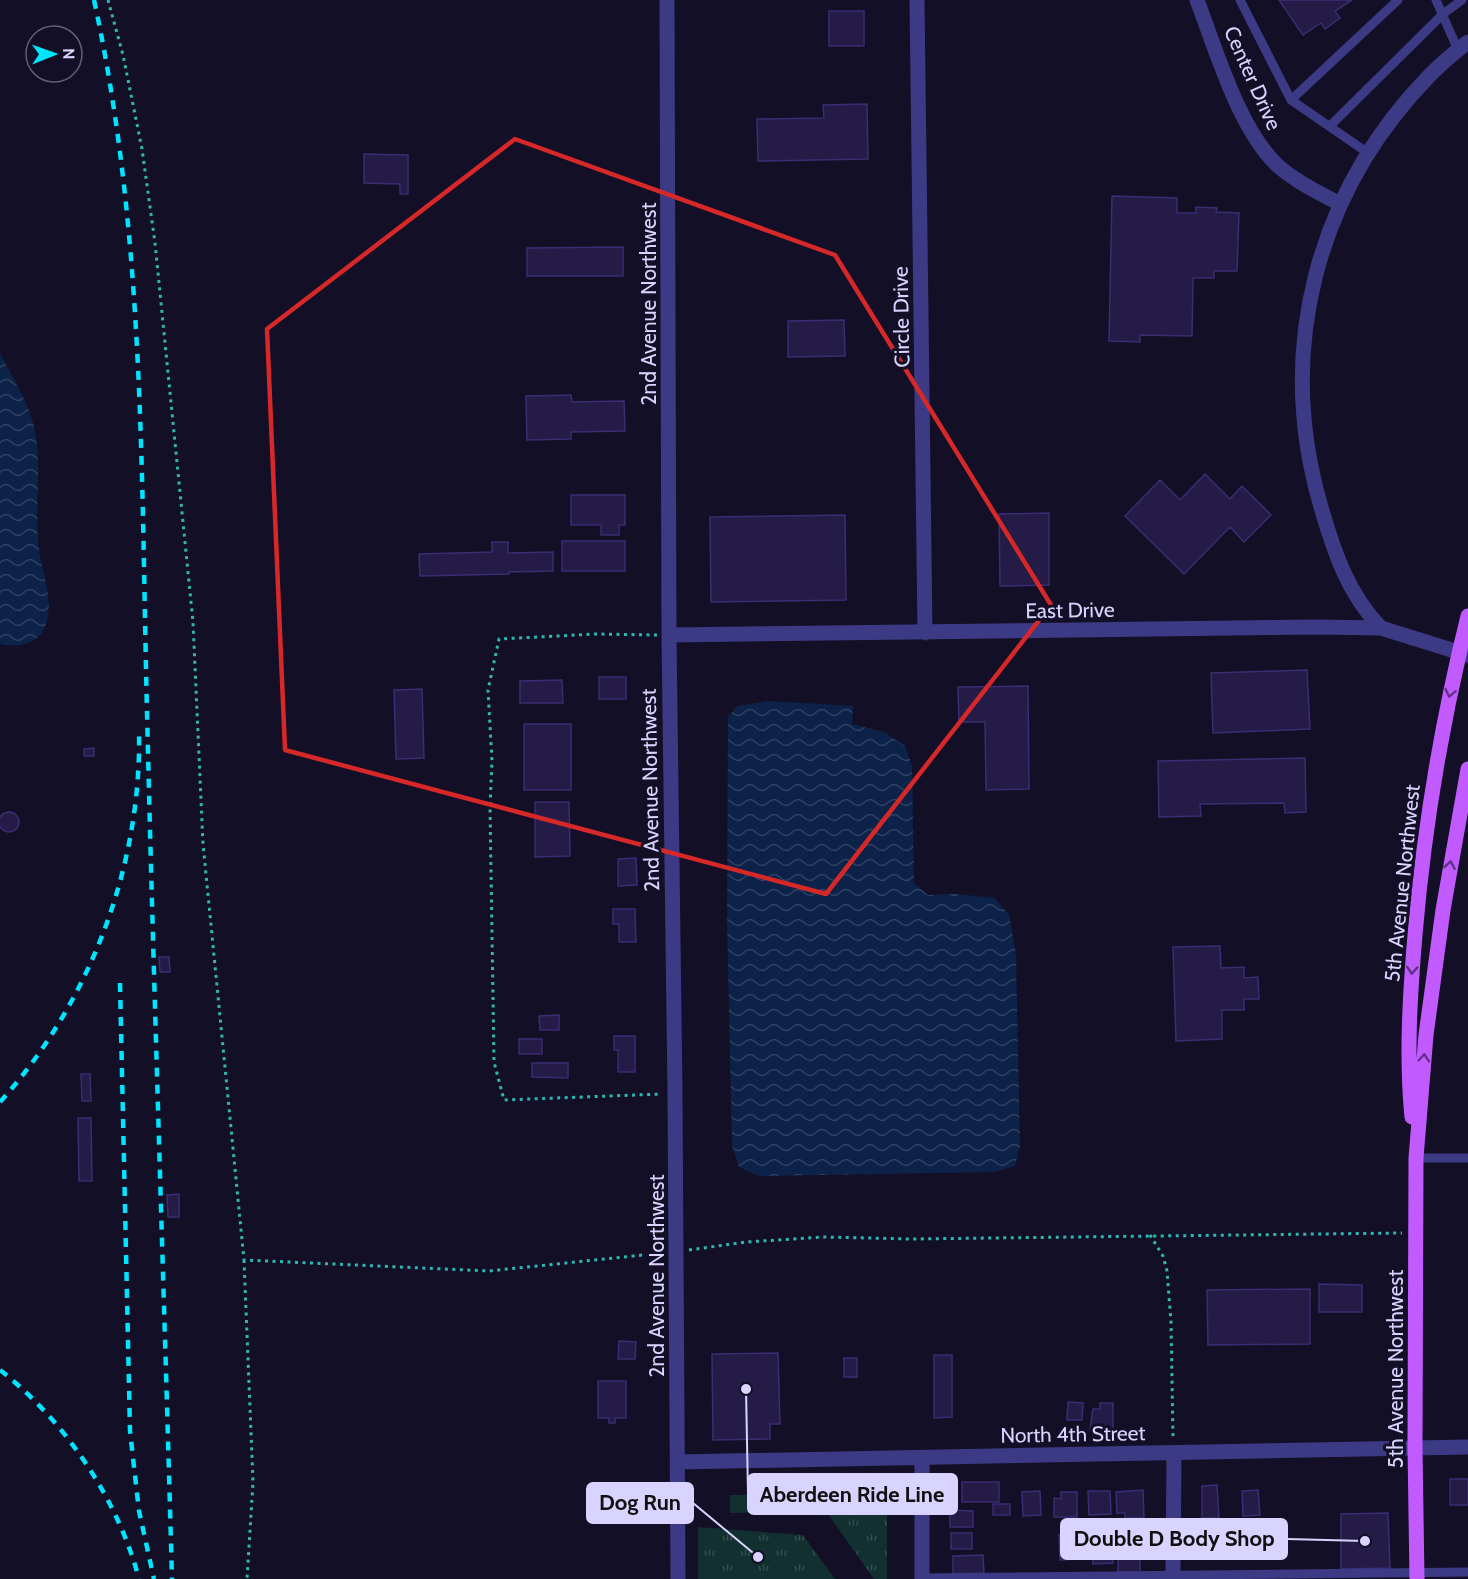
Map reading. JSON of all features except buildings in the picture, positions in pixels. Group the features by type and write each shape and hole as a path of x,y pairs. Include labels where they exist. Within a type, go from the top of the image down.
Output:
{"main road":[{"name":"5th Avenue Northwest","path":"1416,1158 1411,1106 1409,1042 1411,974 1417,906 1441,733 1463,655 1468,616"},
{"name":"5th Avenue Northwest","path":"1417,1576 1416,1158 1426,1035 1443,910 1468,769"}],"street":[{"name":"2nd Avenue Northwest","path":"667,0 669,635 677,1252 678,1579"},
{"name":"Circle Drive","path":"917,0 925,633"},
{"name":"Center Drive","path":"1197,0 1234,95 1260,146 1297,181 1340,204"},
{"path":"1381,628 1366,612 1351,588 1334,550 1311,472 1304,432 1302,350 1307,310 1316,270 1340,204 1368,153 1404,104 1431,73 1463,46"},
{"name":"East Drive","path":"669,635 1381,628 1463,655"},
{"name":"North 4th Street","path":"678,1462 1468,1447"},
{"path":"1173,1577 1174,1453"},
{"path":"921,1458 922,1579"}],"lane":[{"path":"1240,0 1291,100 1368,153"},
{"path":"1291,100 1398,0"},
{"path":"1436,0 1463,46"},
{"path":"1330,126 1443,14 1462,0"},
{"path":"1416,1158 1468,1158"},
{"path":"922,1579 1417,1576 1468,1572"}],"path":[{"path":"108,0 123,55 142,149 155,243 193,622 203,844 244,1260 253,1482 247,1579"},
{"path":"669,635 596,634 499,639 488,690 492,761 490,807 494,1062 504,1100 675,1094"},
{"path":"244,1260 489,1271 677,1252 746,1242 823,1236 911,1239 1416,1233"},
{"path":"1150,1235 1163,1256 1167,1271 1171,1322 1174,1453"}],"highlighted area":[{"path":"515,139 835,255 1051,605 826,894 285,750 267,329"}],"green space":[{"path":"770,1494 771,1512 730,1513 730,1495"},
{"path":"887,1498 887,1579 874,1579 818,1500"},
{"path":"698,1527 803,1535 835,1579 698,1579"}],"water":[{"path":"0,353 31,415 34,426 38,452 38,541 49,602 44,629 36,639 12,646 0,644"},
{"path":"768,701 853,706 852,724 884,732 905,746 912,766 914,883 928,895 955,894 995,898 1009,915 1016,954 1020,1146 1015,1166 994,1172 758,1176 739,1167 732,1146 727,921 728,717 737,706"}],"railway":[{"path":"94,0 111,88 123,177 132,266 137,355 172,1579"},
{"path":"0,1102 32,1063 61,1020 85,976 105,929 120,880 131,831 138,781 139,730"},
{"path":"120,983 130,1431 139,1511 154,1579"},
{"path":"0,1370 46,1413 86,1464 118,1520 139,1579"}],"place":[{"name":"Aberdeen Ride Line","path":"746,1389"},
{"name":"Double D Body Shop","path":"1365,1541"},
{"name":"Dog Run","path":"758,1557"}]}
